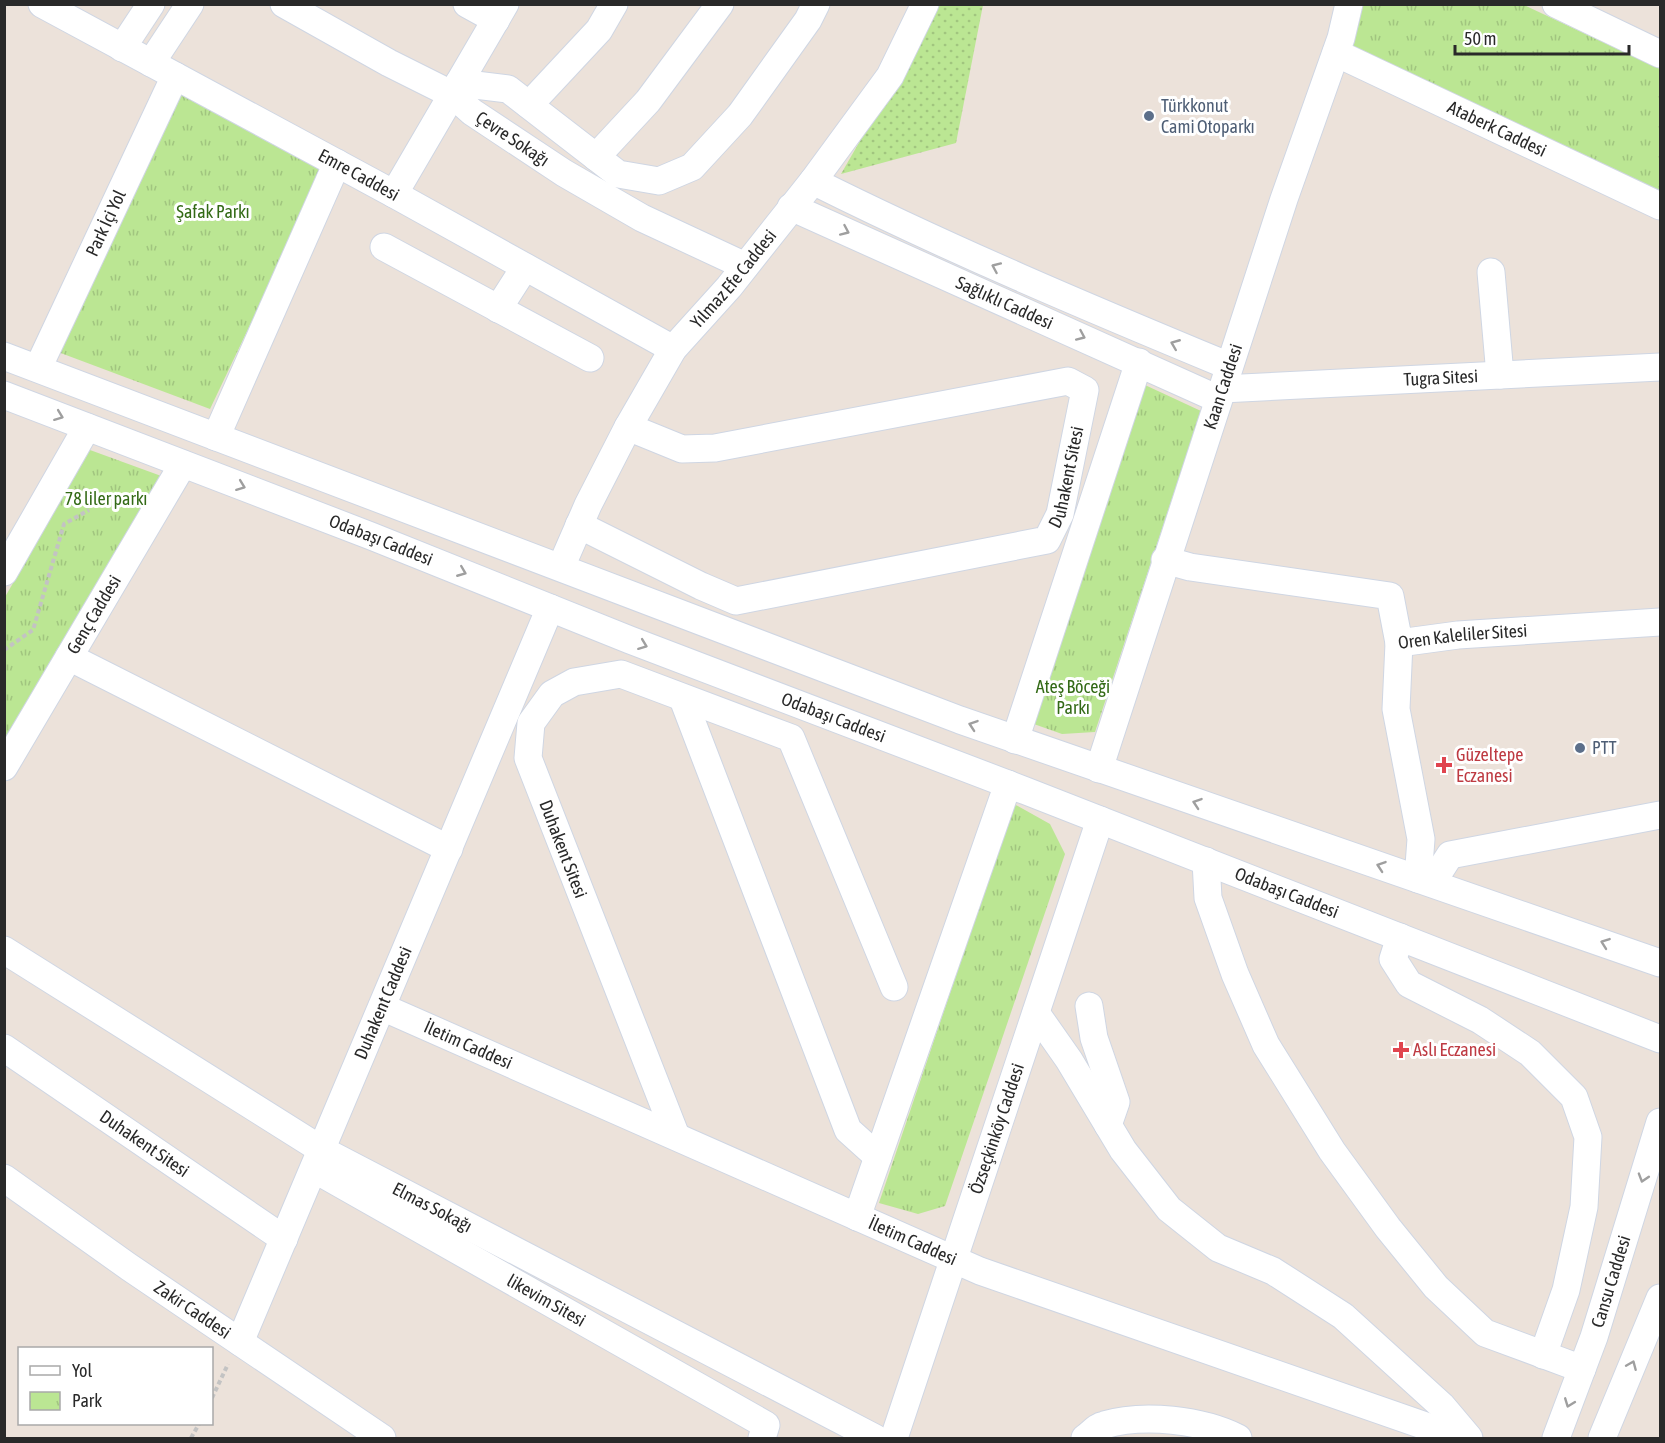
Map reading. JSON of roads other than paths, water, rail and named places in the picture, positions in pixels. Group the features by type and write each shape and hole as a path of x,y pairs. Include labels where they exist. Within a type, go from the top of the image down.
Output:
{"street":[{"name":"Emre Caddesi","path":"42,4 394,194 673,349"},
{"path":"123,48 151,4"},
{"path":"151,63 190,4"},
{"name":"Çevre Sokağı","path":"284,4 389,63 456,89 472,112 564,174 642,218 745,266"},
{"path":"394,194 500,12 467,4"},
{"path":"529,105 599,30 614,4"},
{"path":"596,157 648,101 720,4"},
{"path":"456,89 508,89 618,174 659,181 692,167 740,116 808,20 816,4"},
{"name":"Yılmaz Efe Caddesi","path":"561,567 579,525 628,428 673,349 745,266 813,180 890,76 925,4"},
{"name":"Kaan Caddesi","path":"1099,769 1223,384 1308,129 1336,53 1349,4"},
{"path":"1556,4 1660,54"},
{"name":"Ataberk Caddesi","path":"1336,53 1660,206"},
{"name":"Park İçi Yol","path":"38,369 175,76"},
{"path":"216,437 337,163"},
{"name":"Sağlıklı Caddesi","path":"813,180 946,245 1115,320 1223,384"},
{"name":"Sağlıklı Caddesi","path":"791,207 1139,362 1223,384"},
{"path":"384,247 590,358"},
{"path":"498,309 525,267"},
{"path":"1491,272 1500,375"},
{"name":"Odabaşı Caddesi","path":"4,356 1015,740 1660,963"},
{"path":"1015,740 1139,362"},
{"name":"Tugra Sitesi","path":"1223,384 1660,367"},
{"name":"Duhakent Sitesi","path":"579,525 736,601 1047,540 1060,514 1085,390 1068,381 715,448 682,449 628,428"},
{"name":"Odabaşı Caddesi","path":"4,395 1660,1039"},
{"path":"4,572 87,427"},
{"name":"Genç Caddesi","path":"4,767 183,464"},
{"name":"Oren Kaleliler Sitesi","path":"1165,560 1190,567 1390,596 1399,643 1458,635 1660,622"},
{"name":"Duhakent Caddesi","path":"240,1342 550,608"},
{"path":"1399,643 1396,709 1421,839 1425,881"},
{"path":"69,657 448,849"},
{"name":"Duhakent Sitesi","path":"676,1136 528,758 531,723 552,694 574,682 621,674 791,738 894,987"},
{"path":"683,699 848,1130 878,1157"},
{"path":"857,1217 1008,784"},
{"path":"1425,881 1450,855 1660,815"},
{"name":"Özseçkinköy Caddesi","path":"894,1438 1100,820"},
{"path":"1206,861 1208,898 1235,974 1266,1045 1332,1151 1388,1228 1436,1287 1485,1333 1582,1369"},
{"path":"1400,938 1393,959 1409,984 1480,1020 1530,1053 1574,1096 1588,1137 1584,1207 1566,1290 1543,1355"},
{"name":"Elmas Sokağı","path":"4,950 318,1159 875,1438"},
{"path":"1089,1006 1094,1038 1116,1102 1108,1125"},
{"name":"İletim Caddesi","path":"382,1007 980,1271 1460,1438"},
{"path":"1036,1013 1069,1060 1124,1150 1169,1209 1218,1248 1272,1271 1343,1316 1442,1406 1469,1438"},
{"name":"Duhakent Sitesi","path":"4,1048 284,1239"},
{"name":"Cansu Caddesi","path":"1556,1438 1582,1369 1660,1122"},
{"name":"likevim Sitesi","path":"318,1159 766,1425 762,1438"},
{"name":"Zakir Caddesi","path":"4,1178 382,1438"},
{"path":"1602,1438 1660,1298"},
{"path":"1085,1438 1102,1425 1159,1418 1221,1430 1238,1438"}],"place":[{"name":"Türkkonut Cami Otoparkı","path":"1149,116"},
{"name":"PTT","path":"1580,748"},
{"name":"Güzeltepe Eczanesi","path":"1444,765"},
{"name":"Aslı Eczanesi","path":"1401,1050"}],"park label":[{"name":"Şafak Parkı","path":"213,212"},
{"name":"78 liler parkı","path":"106,499"},
{"name":"Ateş Böceği Parkı","path":"1073,697"}]}
